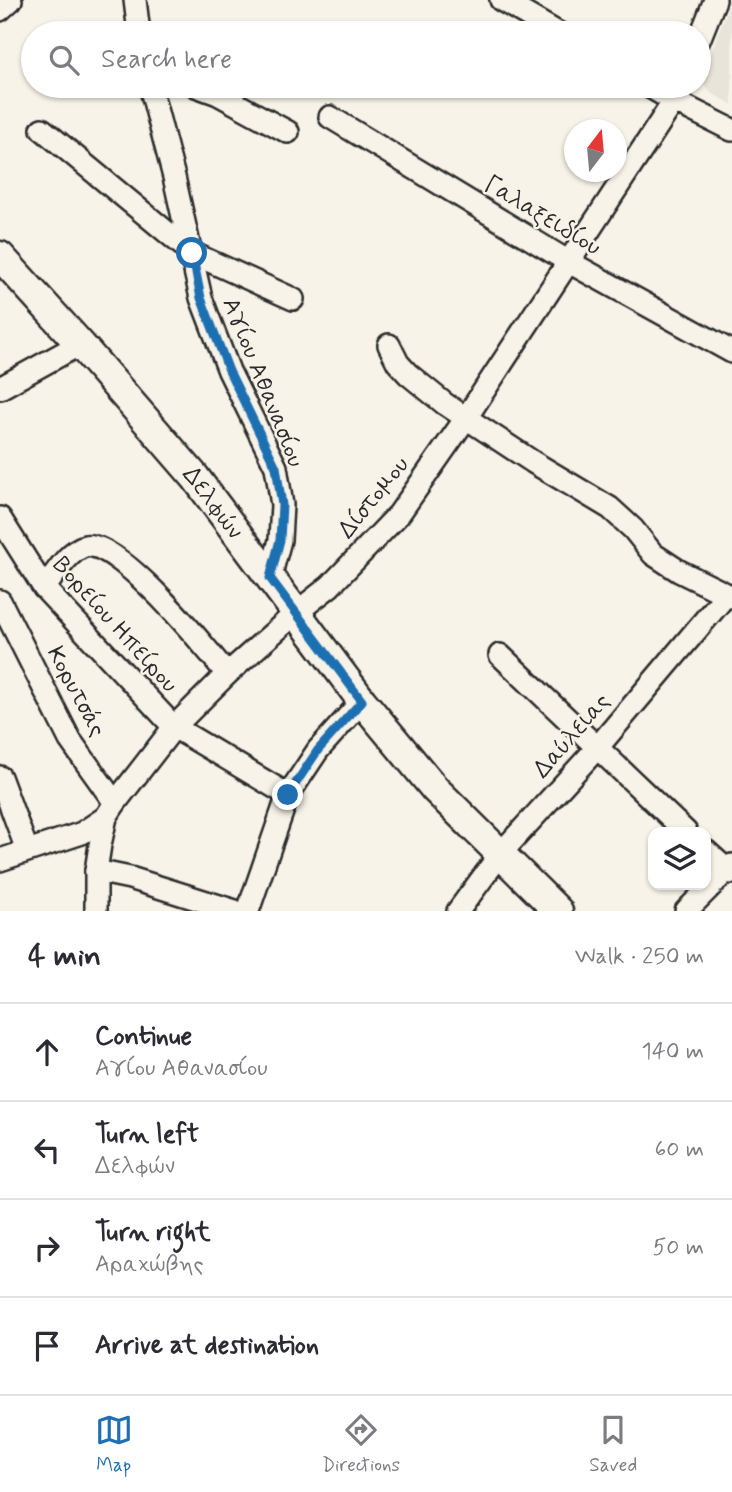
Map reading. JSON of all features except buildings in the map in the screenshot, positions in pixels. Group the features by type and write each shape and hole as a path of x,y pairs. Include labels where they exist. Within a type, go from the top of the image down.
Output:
{"main road":[{"name":"Δελφών","path":"0,256 195,477 362,701 435,789 558,911"}],"street":[{"path":"0,10 12,0"},
{"path":"135,0 138,21"},
{"path":"501,0 537,21"},
{"path":"707,21 715,0"},
{"name":"Αγίου Αθανασίου","path":"153,98 201,298 229,371 276,467 282,505 281,528 270,578"},
{"path":"225,98 288,132"},
{"name":"Δίστομου","path":"96,911 96,871 110,810 174,727 227,674 330,586 399,514 466,418 674,98"},
{"path":"683,98 732,130"},
{"name":"Γαλαξειδίου","path":"330,117 569,262 732,352"},
{"path":"42,129 192,253 293,299"},
{"path":"0,388 80,344"},
{"path":"389,345 398,363 408,374 445,404 533,462 610,508 633,529 653,554 730,598"},
{"name":"Βορείου Ηπείρου","path":"3,529 44,588 174,727 288,795"},
{"path":"44,588 71,555 83,547 93,545 105,550 146,583 187,625 227,674"},
{"name":"Δαύλειας","path":"458,911 501,853 730,598"},
{"name":"Κορυτσάς","path":"0,601 110,810"},
{"path":"500,655 681,827"},
{"path":"248,911 288,795 318,750 362,701"},
{"path":"0,777 27,850"},
{"path":"0,860 82,833 110,810"},
{"path":"686,911 730,870 711,855"},
{"path":"96,871 130,878 235,911"}],"shaded area":[{"path":"732,0 732,104 711,93 711,53"}],"route":[{"path":"192,253 201,298 229,371 276,467 282,505 280,540 270,578 362,701 318,750 288,795"}]}
